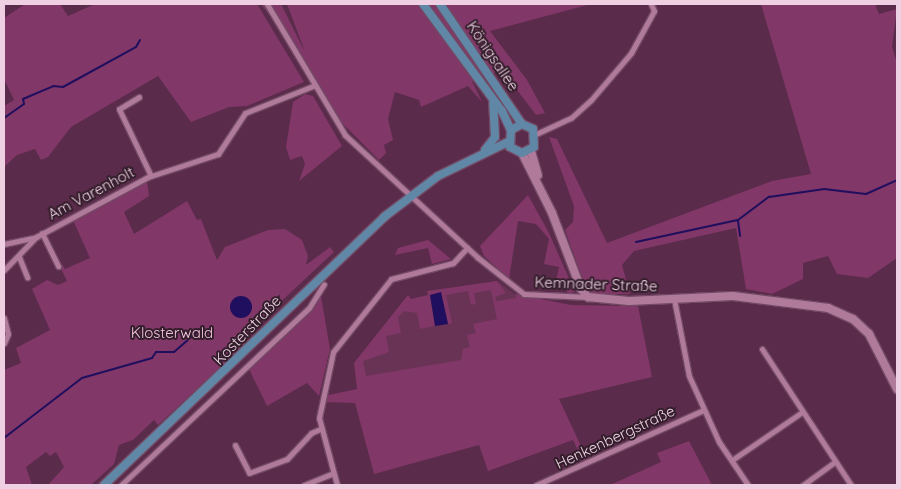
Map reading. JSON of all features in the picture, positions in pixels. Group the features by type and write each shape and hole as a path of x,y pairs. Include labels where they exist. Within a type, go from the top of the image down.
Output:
{"main road":[{"name":"Königsallee","path":"423,4 492,99 511,130"},
{"name":"Königsallee","path":"440,4 522,124 536,134"},
{"name":"Königsallee","path":"484,151 496,132 492,99"},
{"path":"509,144 511,130 522,124"},
{"path":"536,134 531,151 541,187 581,289 588,297"},
{"path":"462,162 484,151 509,144"},
{"path":"509,144 522,153 541,187"},
{"path":"462,162 509,144"},
{"path":"522,153 531,151"},
{"name":"Kosterstraße","path":"104,485 249,350 333,262 411,196 462,162"},
{"name":"Kemnader Straße","path":"588,297 674,299 733,296 839,312 870,336 897,389"}],"street":[{"name":"Kemnader Straße","path":"267,4 313,86 345,135 467,248 524,294 588,297"},
{"path":"536,134 570,118 591,100 624,63 654,11 651,4"},
{"name":"Am Varenholt","path":"4,270 42,233 151,176 218,154 245,113 313,86"},
{"name":"Am Varenholt","path":"139,97 119,109 151,176"},
{"name":"Am Varenholt","path":"42,233 58,266"},
{"name":"Am Varenholt","path":"4,244 36,237"},
{"path":"336,485 320,429 333,352 383,286 406,272 453,262 467,248"},
{"path":"19,257 27,277"},
{"name":"Kosterstraße","path":"121,485 309,308 324,284"},
{"path":"674,299 683,358 704,410 748,485"},
{"path":"4,318 8,334 4,343"},
{"path":"762,349 834,462 851,485"},
{"name":"Henkenbergstraße","path":"536,485 704,410"},
{"path":"732,460 802,412"},
{"path":"235,445 249,473 287,459 310,433 320,429"},
{"path":"804,485 834,462"},
{"path":"304,485 332,473"}],"shaded area":[{"path":"497,281 515,294 532,350 361,388 355,362 408,295 411,299"},
{"path":"441,292 448,324 435,326 430,295"},
{"path":"241,296 249,299 252,307 249,315 241,318 233,315 230,307 233,299"}],"green space":[{"path":"25,4 60,4 68,16 95,4 257,4 304,82 247,106 229,107 191,122 158,76 71,127 48,157 41,160 35,149 17,155 4,167 4,106 14,100 4,79 4,18"},
{"path":"261,4 281,4 305,52 287,4 591,4 490,31 527,80 545,113 536,115 502,70 472,81 482,102 468,86 421,107 419,100 395,92 388,119 393,140 384,145 386,153 379,160 336,117 299,54"},
{"path":"761,4 875,4 879,14 897,9 892,47 897,63 897,258 868,278 837,274 828,256 803,263 803,279 772,294 746,289 736,228 634,251 622,265 630,294 588,294 565,230 573,222 574,206 549,137 557,139 607,243 772,181 811,174"},
{"path":"305,94 313,96 342,146 299,181 305,164 302,156 290,160 286,147 293,102"},
{"name":"Klosterwald","path":"147,181 149,196 124,212 134,234 187,201 197,220 201,219 217,260 225,247 268,230 285,229 302,240 308,256 306,265 330,247 334,252 242,338 245,344 158,425 154,420 133,440 119,445 114,464 91,485 48,485 64,467 56,452 50,456 46,452 26,467 32,485 4,485 4,370 21,363 16,348 50,330 32,289 47,280 58,285 67,281 45,236 65,269 90,258 73,220"},
{"path":"528,195 549,233 575,292 568,294 565,288 555,286 559,267 544,264 549,239 536,224 518,221 509,279 484,256 480,246"},
{"path":"428,240 451,259 432,264 428,248 395,255 398,248"},
{"path":"497,281 506,293 495,297 496,301 516,298 515,294 571,305 638,306 652,377 559,399 588,461 584,463 573,440 488,471 479,445 374,474 355,403 323,402 324,396 357,389 354,363 408,295 411,299 428,295 427,291","holes":["491,290 497,319 473,324 476,333 467,335 470,347 463,349 461,360 366,376 363,361 389,352 386,336 401,333 398,317 404,311 417,313 420,329 435,326 430,295 446,314 448,324 452,323 446,295 468,291 471,305 476,304 474,293"]},
{"path":"321,296 330,349 319,396 307,383 267,406 248,367"},
{"path":"689,441 712,485 610,485 661,462 657,453"}],"waterway":[{"path":"4,118 24,104 23,99 53,86 63,87 136,47 140,40"},
{"path":"636,242 738,220 769,197 824,189 866,194 897,180"},
{"path":"738,221 740,236"},
{"path":"190,338 196,333"},
{"path":"4,438 82,378 152,358 156,352 174,352 188,340"}]}
